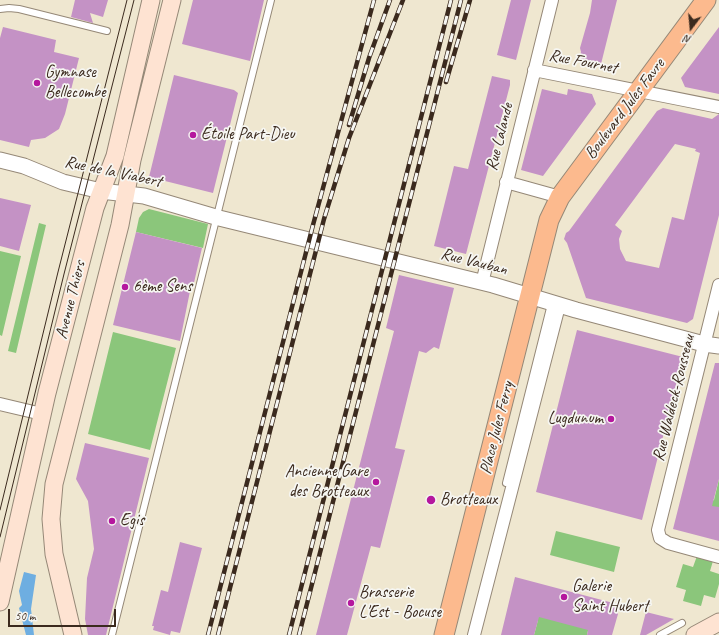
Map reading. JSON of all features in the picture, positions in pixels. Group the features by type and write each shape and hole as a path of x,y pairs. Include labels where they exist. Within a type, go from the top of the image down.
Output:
{"main road":[{"name":"Avenue Thiers","path":"0,602 42,414 95,208 115,156 152,0"},
{"name":"Avenue Thiers","path":"73,635 54,554 51,519 54,484 117,236 132,160 172,0"},
{"name":"Boulevard Jules Favre","path":"549,220 560,197 706,0"},
{"name":"Place Jules Ferry","path":"444,635 549,220"},
{"path":"695,635 719,622"}],"street":[{"name":"Rue Lalande","path":"482,283 552,0"},
{"name":"Rue Fournet","path":"534,70 719,107"},
{"name":"Rue de la Viabert","path":"0,160 24,166 56,180 101,191 144,196 217,217"},
{"path":"506,182 560,197"},
{"name":"Rue Vauban","path":"217,217 482,283 555,305 712,345"},
{"name":"Rue Waldeck-Rousseau","path":"719,285 712,345 658,530 660,538 668,543 719,557"},
{"name":"Place Jules Ferry","path":"474,635 555,305"},
{"path":"0,404 42,414"}],"lane":[{"path":"112,635 150,468 217,217 271,0"},
{"path":"0,9 19,9 107,31"},
{"path":"506,484 555,305"},
{"path":"660,635 682,623"}],"green space":[{"path":"149,209 208,224 203,248 136,232 139,218 143,212"},
{"path":"39,223 46,225 16,353 8,351"},
{"path":"0,251 21,256 2,336 0,335"},
{"path":"113,332 176,348 150,450 88,434"},
{"path":"719,479 719,507 715,512 707,500 714,500"},
{"path":"556,531 620,547 614,572 550,555"},
{"path":"697,556 713,561 710,571 719,574 719,584 715,598 704,595 701,606 683,601 686,590 676,587 683,564 693,567"},
{"path":"538,613 589,626 587,635 534,635 538,620"}],"water":[{"path":"24,572 36,575 31,609 34,635 26,635 19,608 22,605 19,591"}],"building":[{"path":"75,0 108,0 103,17 90,13 93,23 71,17"},
{"path":"193,0 264,0 250,61 182,44"},
{"path":"511,0 531,0 516,60 497,55"},
{"path":"592,0 617,0 601,64 579,58 581,52 580,48 590,13"},
{"name":"Gymnase Bellecombe","path":"3,27 56,40 54,52 79,58 65,114 59,129 45,138 31,140 29,147 0,140 0,38"},
{"path":"719,27 719,94 685,87 681,78"},
{"name":"Étoile Part-Dieu","path":"174,75 234,90 238,93 213,193 149,177"},
{"path":"492,76 510,80 510,85 466,254 434,246 454,166 468,169"},
{"path":"542,89 567,95 568,89 592,94 596,104 543,176 521,170"},
{"path":"663,108 712,119 719,114 719,215 693,319 687,323 586,298 567,243 564,239 566,233 569,231 657,111","holes":["675,144 696,149 695,151 700,153 684,220 672,217 659,268 626,261 620,249 619,239 622,231 615,225"]},
{"path":"0,198 31,205 19,251 0,246"},
{"path":"136,232 202,248 193,287 191,286 180,341 113,325"},
{"name":"Ancienne Gare des Brotteaux","path":"399,275 454,288 439,349 434,347 426,353 419,351 395,448 405,450 380,548 371,546 347,635 316,635 394,331 386,328"},
{"name":"Lugdunum","path":"577,330 683,357 642,520 536,492"},
{"path":"715,363 719,363 719,479 712,506 719,507 719,541 673,529"},
{"name":"Egis","path":"85,443 149,458 106,635 88,635 85,619 87,578 94,549 88,501 76,479"},
{"path":"180,542 202,548 180,633 171,631 170,635 153,630 154,626 152,626 161,590 168,592"},
{"path":"515,577 617,604 618,614 612,635 587,635 588,630 539,617 534,635 501,635"},
{"path":"646,612 674,619 646,635 640,635"}],"tram line":[{"path":"0,510 58,272 127,0"},
{"path":"0,537 64,274 134,0"}],"railway":[{"path":"208,635 313,225 374,0"},
{"path":"349,125 369,58 390,0"},
{"path":"218,635 324,219 349,138 403,0"},
{"path":"289,635 451,0"},
{"path":"299,635 461,0"},
{"path":"446,82 470,0"}],"place":[{"name":"Gymnase Bellecombe","path":"37,83"},
{"name":"Étoile Part-Dieu","path":"193,135"},
{"name":"6ème Sens","path":"125,287"},
{"name":"Lugdunum","path":"611,419"},
{"name":"Ancienne Gare des Brotteaux","path":"376,482"},
{"name":"Brotteaux","path":"431,500"},
{"name":"Egis","path":"112,521"},
{"name":"Galerie Saint Hubert","path":"564,597"},
{"name":"Brasserie L'Est - Bocuse","path":"351,603"}]}
